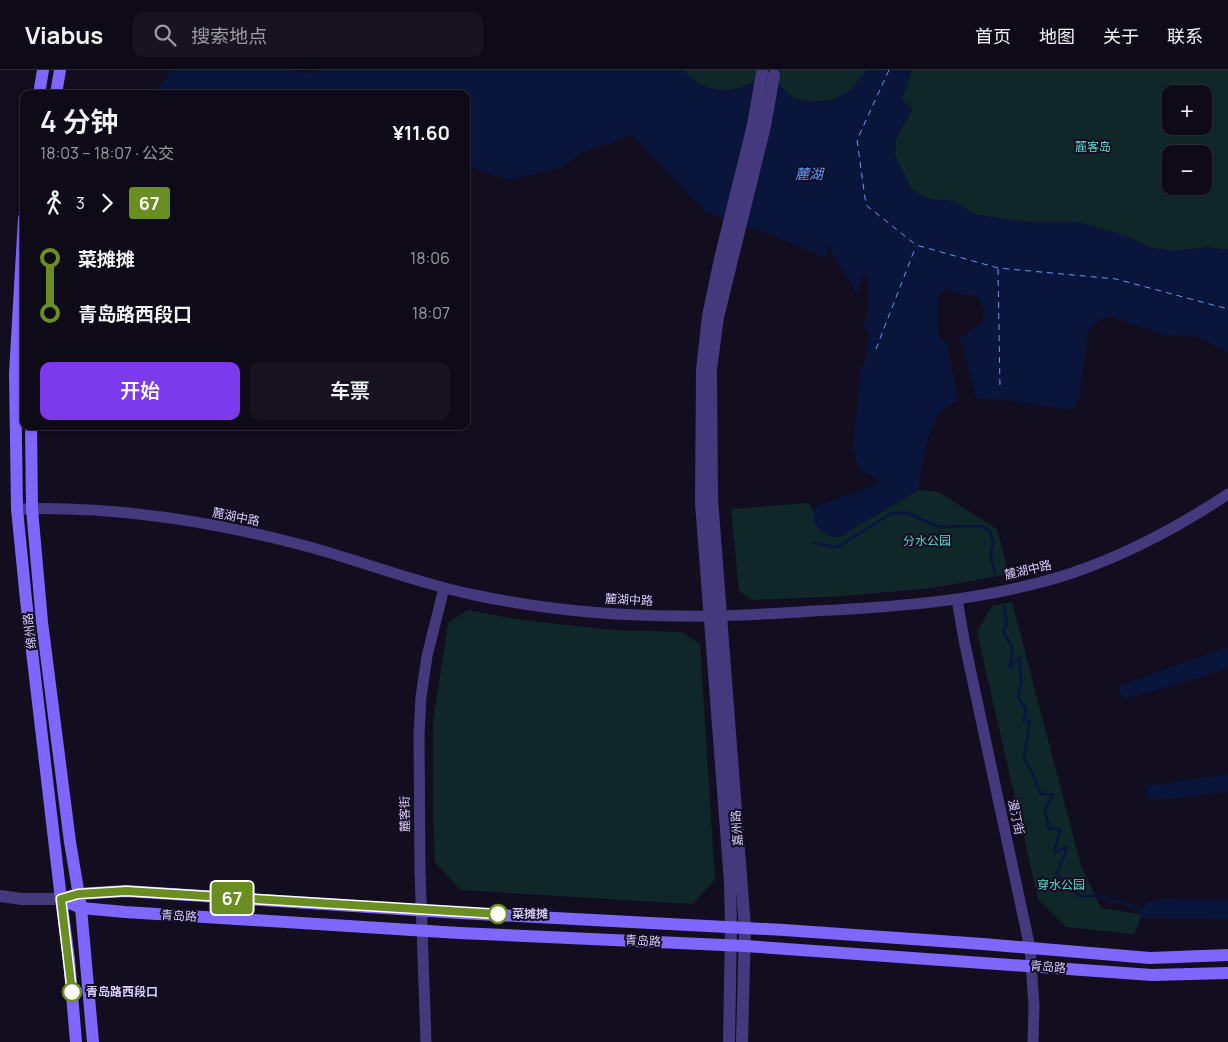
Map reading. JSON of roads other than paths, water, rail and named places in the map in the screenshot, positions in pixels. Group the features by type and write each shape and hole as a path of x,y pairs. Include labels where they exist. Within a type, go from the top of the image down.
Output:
{"main road":[{"path":"40,90 43,70"},
{"path":"57,90 60,70"},
{"name":"绵州路","path":"20,287 15,373 17,509 26,600 69,959 76,1042"},
{"name":"绵州路","path":"31,430 32,509 42,622 81,908 93,1042"},
{"name":"青岛路","path":"61,899 78,894 126,891 731,927 1150,958 1228,955"},
{"name":"青岛路","path":"61,899 81,908 124,912 422,931 731,945 1152,975 1228,973"}],"street":[{"path":"715,616 711,369 726,260 764,126 768,74"},
{"name":"麓湖中路","path":"17,509 76,509 144,515 200,523 304,546 444,588 527,604 637,615 715,616 868,608 957,599 1026,586 1072,573 1116,556 1198,514 1228,494"},
{"name":"麓客街","path":"426,1042 421,910 419,770 421,697 427,656 444,588"},
{"name":"漫汀街","path":"957,599 964,640 1030,948 1033,1042"},
{"name":"嘉州路","path":"715,616 730,882 729,1042"},
{"name":"嘉州路","path":"715,616 745,928 742,1042"},
{"name":"青岛路","path":"0,896 22,899 61,899"}],"water":[{"name":"麓湖","path":"174,70 291,70 306,73 322,70 683,70 701,85 716,90 740,88 769,75 793,98 810,102 833,100 850,91 866,70 912,70 902,100 912,109 896,139 895,156 912,190 930,199 953,201 977,215 1026,222 1077,222 1126,236 1151,248 1175,251 1208,247 1228,250 1228,353 1199,337 1164,335 1110,316 1098,321 1088,332 1078,405 1070,410 1012,401 976,398 960,337 982,323 983,309 977,296 965,295 948,289 938,297 938,334 941,339 947,341 958,401 944,409 932,428 928,438 919,490 839,537 831,536 822,532 814,521 813,517 818,506 879,482 878,479 859,470 853,447 861,368 865,364 869,333 864,327 867,313 868,286 864,272 857,295 827,244 826,258 769,234 706,212 632,135 583,152 561,168 508,180 470,166 470,90 158,90 160,85"},
{"path":"1228,647 1228,667 1202,677 1122,700 1119,686"},
{"path":"1228,775 1228,792 1148,801 1145,786"},
{"path":"1162,899 1228,900 1228,919 1141,918 1140,914 1147,902"}],"waterway":[{"path":"815,543 834,547 839,546 892,513 907,513 940,527 971,526 983,527 989,530 993,540 991,558 995,573"},
{"path":"1004,607 1007,623 1003,632 1013,648 1010,667 1020,657 1021,684 1018,697 1026,709 1024,721 1030,720 1024,759 1041,794 1053,795 1045,810 1049,829 1057,828 1060,830 1054,853 1065,847 1066,851 1057,873 1064,883 1080,896 1100,896 1109,902 1120,901 1145,912"}],"place":[{"name":"菜摊摊","path":"498,914"},
{"name":"青岛路西段口","path":"72,992"}],"park label":[{"name":"麓客岛","path":"1093,147"},
{"name":"分水公园","path":"927,541"},
{"name":"穿水公园","path":"1061,885"}]}
